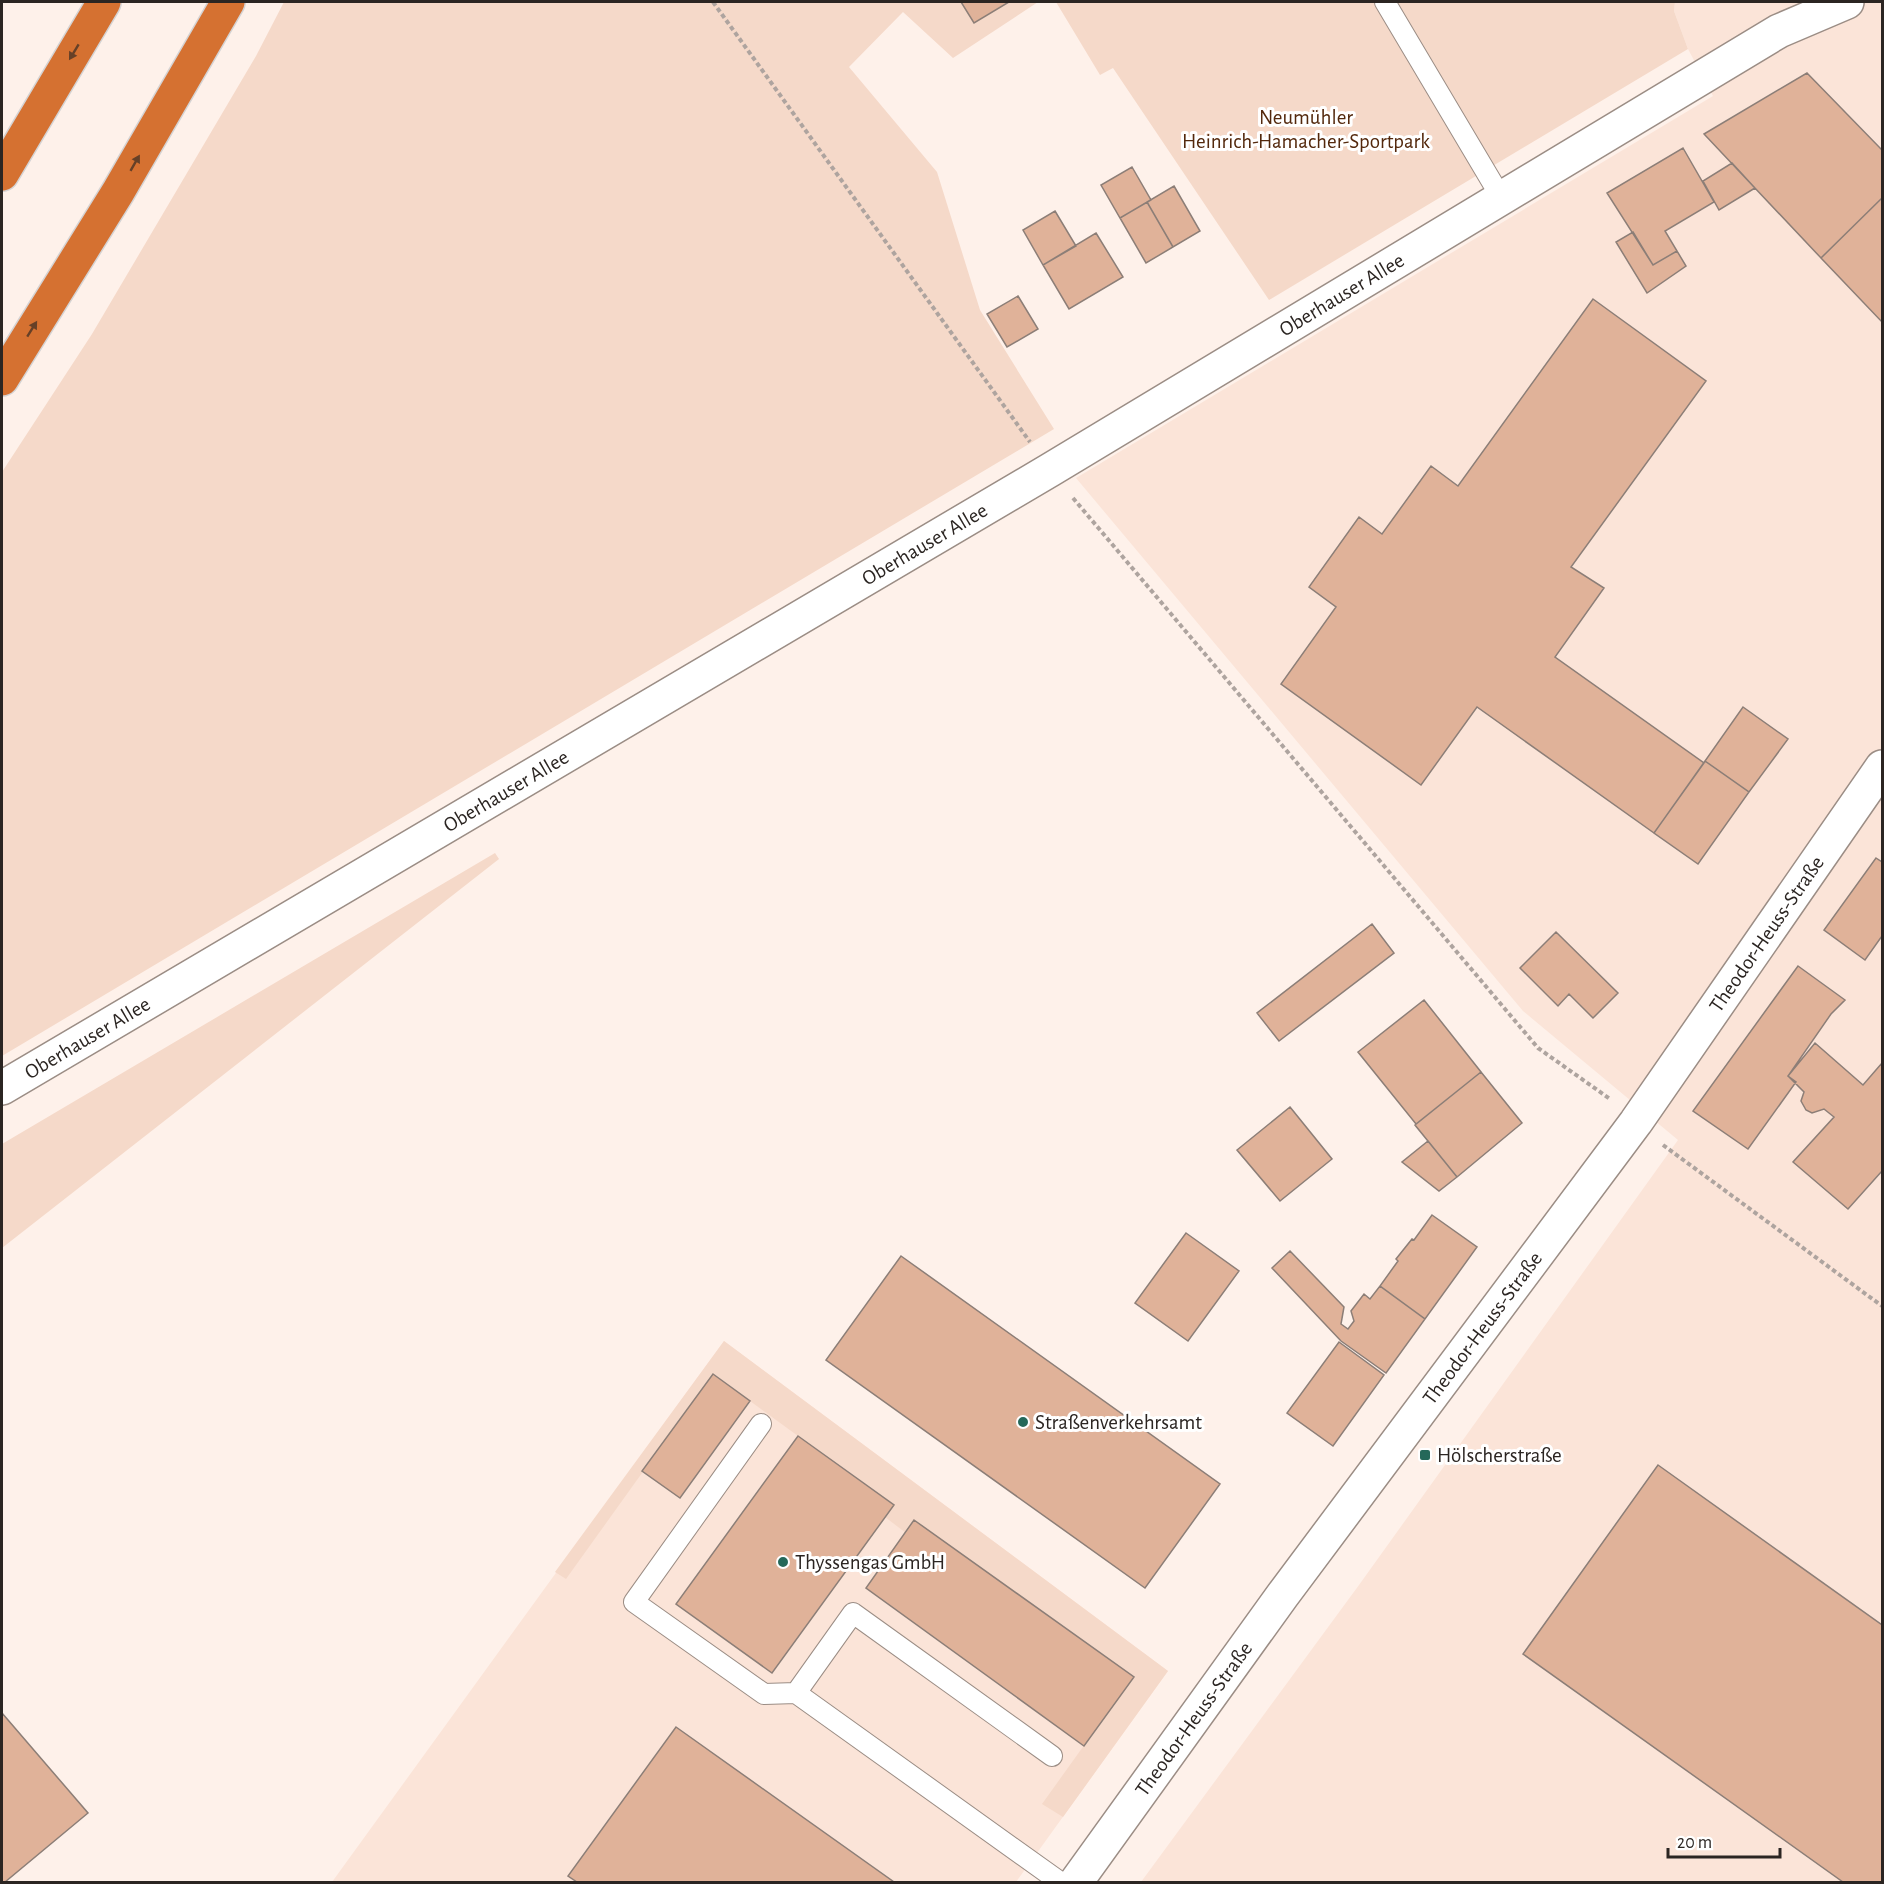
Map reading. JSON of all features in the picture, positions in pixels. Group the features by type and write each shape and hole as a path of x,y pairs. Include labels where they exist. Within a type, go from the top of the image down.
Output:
{"highway":[{"path":"2,174 104,2"},
{"path":"2,379 118,192 228,2"}],"street":[{"name":"Oberhauser Allee","path":"2,1088 1050,470 1779,30 1847,2"},
{"name":"Theodor-Heuss-Straße","path":"1076,1882 1282,1596 1636,1122 1882,767"}],"lane":[{"path":"1385,2 1502,199"},
{"path":"761,1424 634,1602 764,1694 796,1693 1060,1882"},
{"path":"796,1693 853,1613 1052,1756"}],"path":[{"path":"713,2 1050,470 1538,1048 1599,1089 1677,1156 1882,1306"}],"shaded area":[{"path":"1675,2 1882,2 1882,1882 1141,1882 1359,1585 1678,1140 1523,1011 1076,478 1713,96 1688,49 1674,11"},
{"path":"724,1341 1168,1671 1016,1882 332,1882"}],"green space":[{"path":"284,2 1038,2 953,58 903,12 849,67 937,172 980,310 1054,429 2,1056 2,472 92,334 256,56"},
{"name":"Neumühler Heinrich-Hamacher-Sportpark","path":"1056,2 1675,2 1674,11 1688,49 1269,300 1113,68 1100,75"},
{"path":"495,853 499,859 2,1248 2,1144"},
{"path":"724,1341 1168,1671 1063,1817 1042,1804 1133,1677 915,1521 906,1533 885,1517 798,1436 713,1374 566,1579 555,1572"}],"building":[{"path":"961,2 1009,2 974,23"},
{"path":"1807,73 1882,150 1882,198 1821,258 1704,134"},
{"path":"1683,148 1714,202 1665,231 1677,251 1653,265 1607,193"},
{"path":"1732,163 1755,188 1719,210 1703,181"},
{"path":"1132,167 1151,200 1120,218 1101,185"},
{"path":"1174,186 1200,231 1173,247 1147,202"},
{"path":"1882,198 1882,322 1821,258"},
{"path":"1147,202 1173,247 1146,263 1120,218"},
{"path":"1055,211 1076,246 1043,265 1023,230"},
{"path":"1633,232 1653,265 1677,251 1686,266 1647,293 1616,242"},
{"path":"1096,233 1123,277 1069,309 1043,265"},
{"path":"1018,296 1038,329 1007,347 987,314"},
{"path":"1593,299 1706,381 1571,567 1604,588 1555,657 1704,763 1654,833 1477,707 1421,785 1281,684 1336,607 1309,587 1359,517 1382,534 1431,466 1458,486"},
{"path":"1743,707 1788,739 1749,792 1705,761"},
{"path":"1705,761 1749,792 1698,864 1654,833"},
{"path":"1876,858 1882,862 1882,936 1865,960 1824,930"},
{"path":"1372,924 1394,953 1279,1041 1257,1013"},
{"path":"1556,932 1618,993 1593,1018 1569,994 1558,1006 1520,968"},
{"path":"1798,966 1845,1000 1831,1014 1788,1076 1796,1082 1748,1149 1693,1111"},
{"path":"1424,1000 1481,1072 1416,1124 1358,1052"},
{"path":"1815,1043 1863,1085 1882,1063 1882,1171 1848,1209 1793,1162 1834,1117 1824,1109 1812,1113 1806,1110 1801,1101 1804,1092 1788,1076"},
{"path":"1481,1072 1522,1123 1457,1177 1415,1125"},
{"path":"1290,1107 1332,1159 1280,1201 1237,1150"},
{"path":"1428,1141 1457,1177 1439,1191 1402,1162"},
{"path":"1432,1215 1477,1247 1425,1319 1380,1286 1398,1261 1396,1259 1412,1239 1414,1240"},
{"path":"1186,1233 1239,1271 1188,1341 1135,1303"},
{"path":"1290,1251 1344,1307 1341,1324 1348,1329 1354,1321 1351,1311 1364,1294 1370,1299 1380,1286 1425,1319 1386,1373 1341,1341 1272,1268"},
{"name":"Straßenverkehrsamt","path":"901,1256 1220,1484 1145,1588 826,1360"},
{"path":"1339,1342 1384,1375 1333,1446 1287,1413"},
{"path":"713,1374 750,1401 680,1498 642,1471"},
{"path":"798,1436 894,1505 772,1673 676,1604"},
{"path":"1658,1465 1882,1625 1882,1882 1843,1882 1523,1654"},
{"path":"914,1520 1134,1677 1084,1746 866,1588"},
{"path":"2,1713 88,1813 5,1882 2,1882"},
{"path":"676,1727 894,1882 577,1882 568,1876"}],"place":[{"name":"Straßenverkehrsamt","path":"1023,1422"},
{"name":"Hölscherstraße","path":"1425,1455"},
{"name":"Thyssengas GmbH","path":"783,1562"}]}
